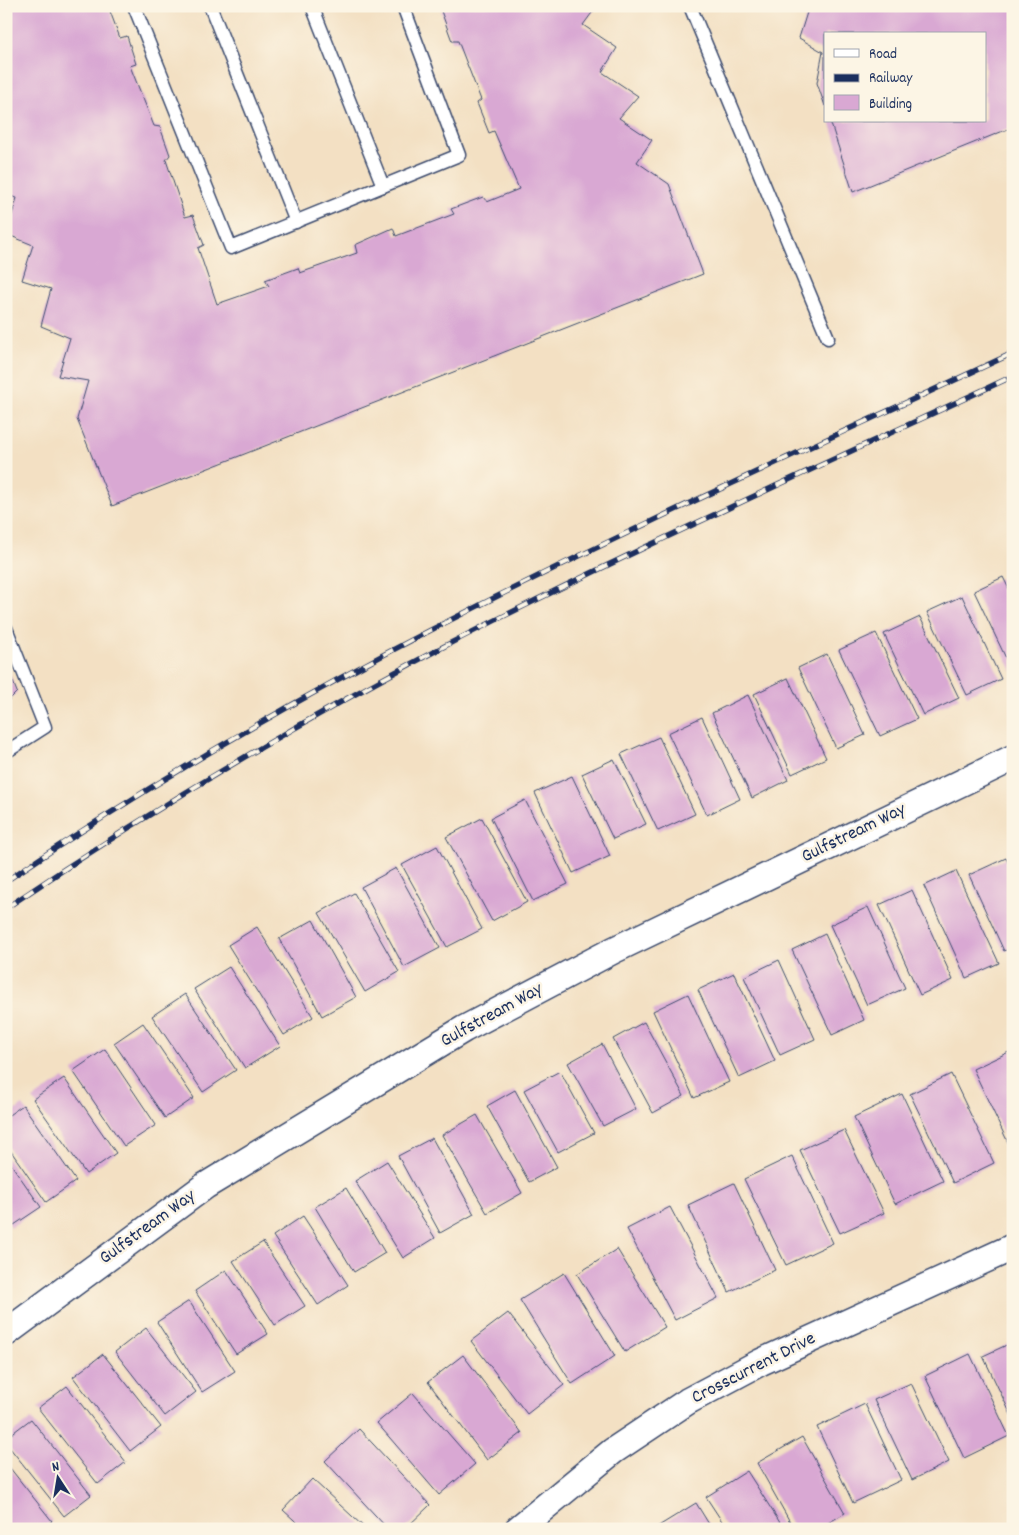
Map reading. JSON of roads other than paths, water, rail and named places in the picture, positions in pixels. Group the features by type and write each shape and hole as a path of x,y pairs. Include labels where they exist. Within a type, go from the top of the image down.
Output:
{"street":[{"name":"Gulfstream Way","path":"6,1333 205,1186 464,1030 614,950 1013,758"},
{"name":"Crosscurrent Drive","path":"518,1529 613,1451 688,1401 761,1362 1013,1247"}],"lane":[{"path":"134,6 232,248 459,155 403,6"},
{"path":"210,6 296,222"},
{"path":"312,6 383,186"},
{"path":"690,6 828,338"},
{"path":"6,628 45,727 6,752"}],"railway":[{"path":"6,881 161,781 267,719 429,631 647,524 1013,353"},
{"path":"6,908 111,839 219,772 328,709 439,649 581,578 1013,376"}]}
